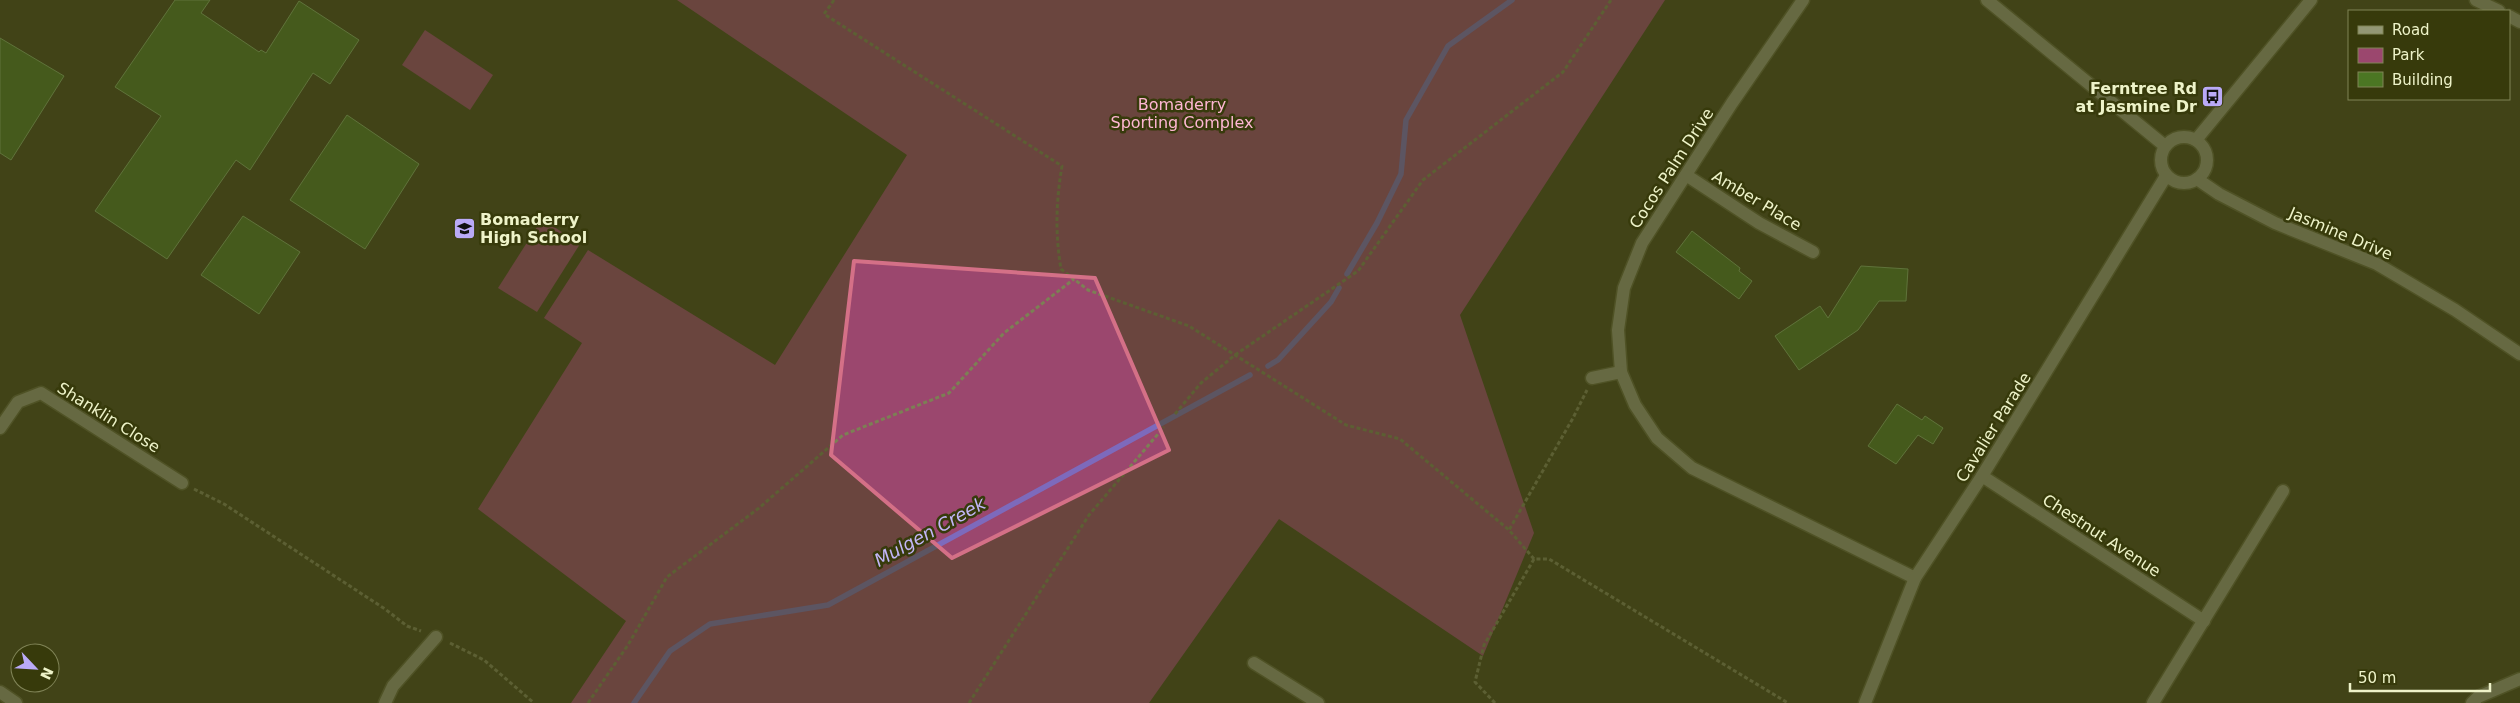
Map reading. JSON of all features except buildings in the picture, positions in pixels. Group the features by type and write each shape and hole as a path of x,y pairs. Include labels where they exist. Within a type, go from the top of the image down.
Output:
{"street":[{"name":"Cocos Palm Drive","path":"1803,0 1642,243 1624,288 1618,330 1621,372 1635,405 1657,438 1692,468 1915,578"},
{"path":"1988,0 2165,146"},
{"path":"2196,140 2311,0"},
{"path":"2476,0 2497,10"},
{"path":"2189,137 2202,145 2207,159 2206,167 2197,180 2181,184 2166,176 2160,158 2165,146 2176,138 2189,137"},
{"name":"Amber Place","path":"1686,175 1758,223 1813,252"},
{"name":"Cavalier Parade","path":"1865,703 1915,578 1982,476 2166,176"},
{"name":"Jasmine Drive","path":"2197,180 2219,194 2275,223 2377,264 2455,310 2520,354"},
{"path":"1592,378 1621,372"},
{"name":"Shanklin Close","path":"0,428 18,402 41,393 182,483"},
{"name":"Chestnut Avenue","path":"1982,476 2204,621"},
{"path":"2154,703 2283,491"},
{"path":"385,703 393,686 436,637"},
{"path":"1254,663 1318,703"},
{"path":"2472,703 2478,697 2520,679"},
{"path":"0,692 16,703"}],"path":[{"path":"834,0 824,14 1062,166 1057,196 1056,239 1061,269 1088,290 1188,326 1346,425 1400,439 1508,530 1534,559 1549,559 1788,703"},
{"path":"1175,414 1201,383 1235,356 1358,271 1423,180 1563,72 1612,0"},
{"path":"588,703 628,645 667,577 759,508 843,435 949,393 1004,333 1074,279"},
{"path":"1508,530 1573,418 1592,378"},
{"path":"969,703 1089,515 1164,427"},
{"path":"182,483 232,510 385,609 407,626 436,637 484,660 534,703"},
{"path":"1495,703 1475,682 1478,663 1484,645 1534,559"}],"highlighted area":[{"path":"854,261 1095,278 1169,450 952,558 831,455"}],"green space":[{"name":"Bomaderry Sporting Complex","path":"677,0 1665,0 1460,315 1534,533 1483,656 1279,519 1149,703 571,703 626,621 478,509 582,343 544,318 588,250 775,365 907,155"},
{"path":"425,30 493,75 470,110 402,65"},
{"path":"542,219 580,244 537,312 498,288"}],"waterway":[{"name":"Mulgen Creek","path":"1347,274 1377,223 1401,174 1406,120 1448,46 1512,0"},
{"name":"Mulgen Creek","path":"1268,366 1278,360 1331,302 1339,288"},
{"name":"Mulgen Creek","path":"634,703 670,651 710,624 828,605 1250,375"}],"place":[{"name":"Ferntree Rd at Jasmine Dr","path":"2213,97"},
{"name":"Bomaderry High School","path":"464,228"}]}
